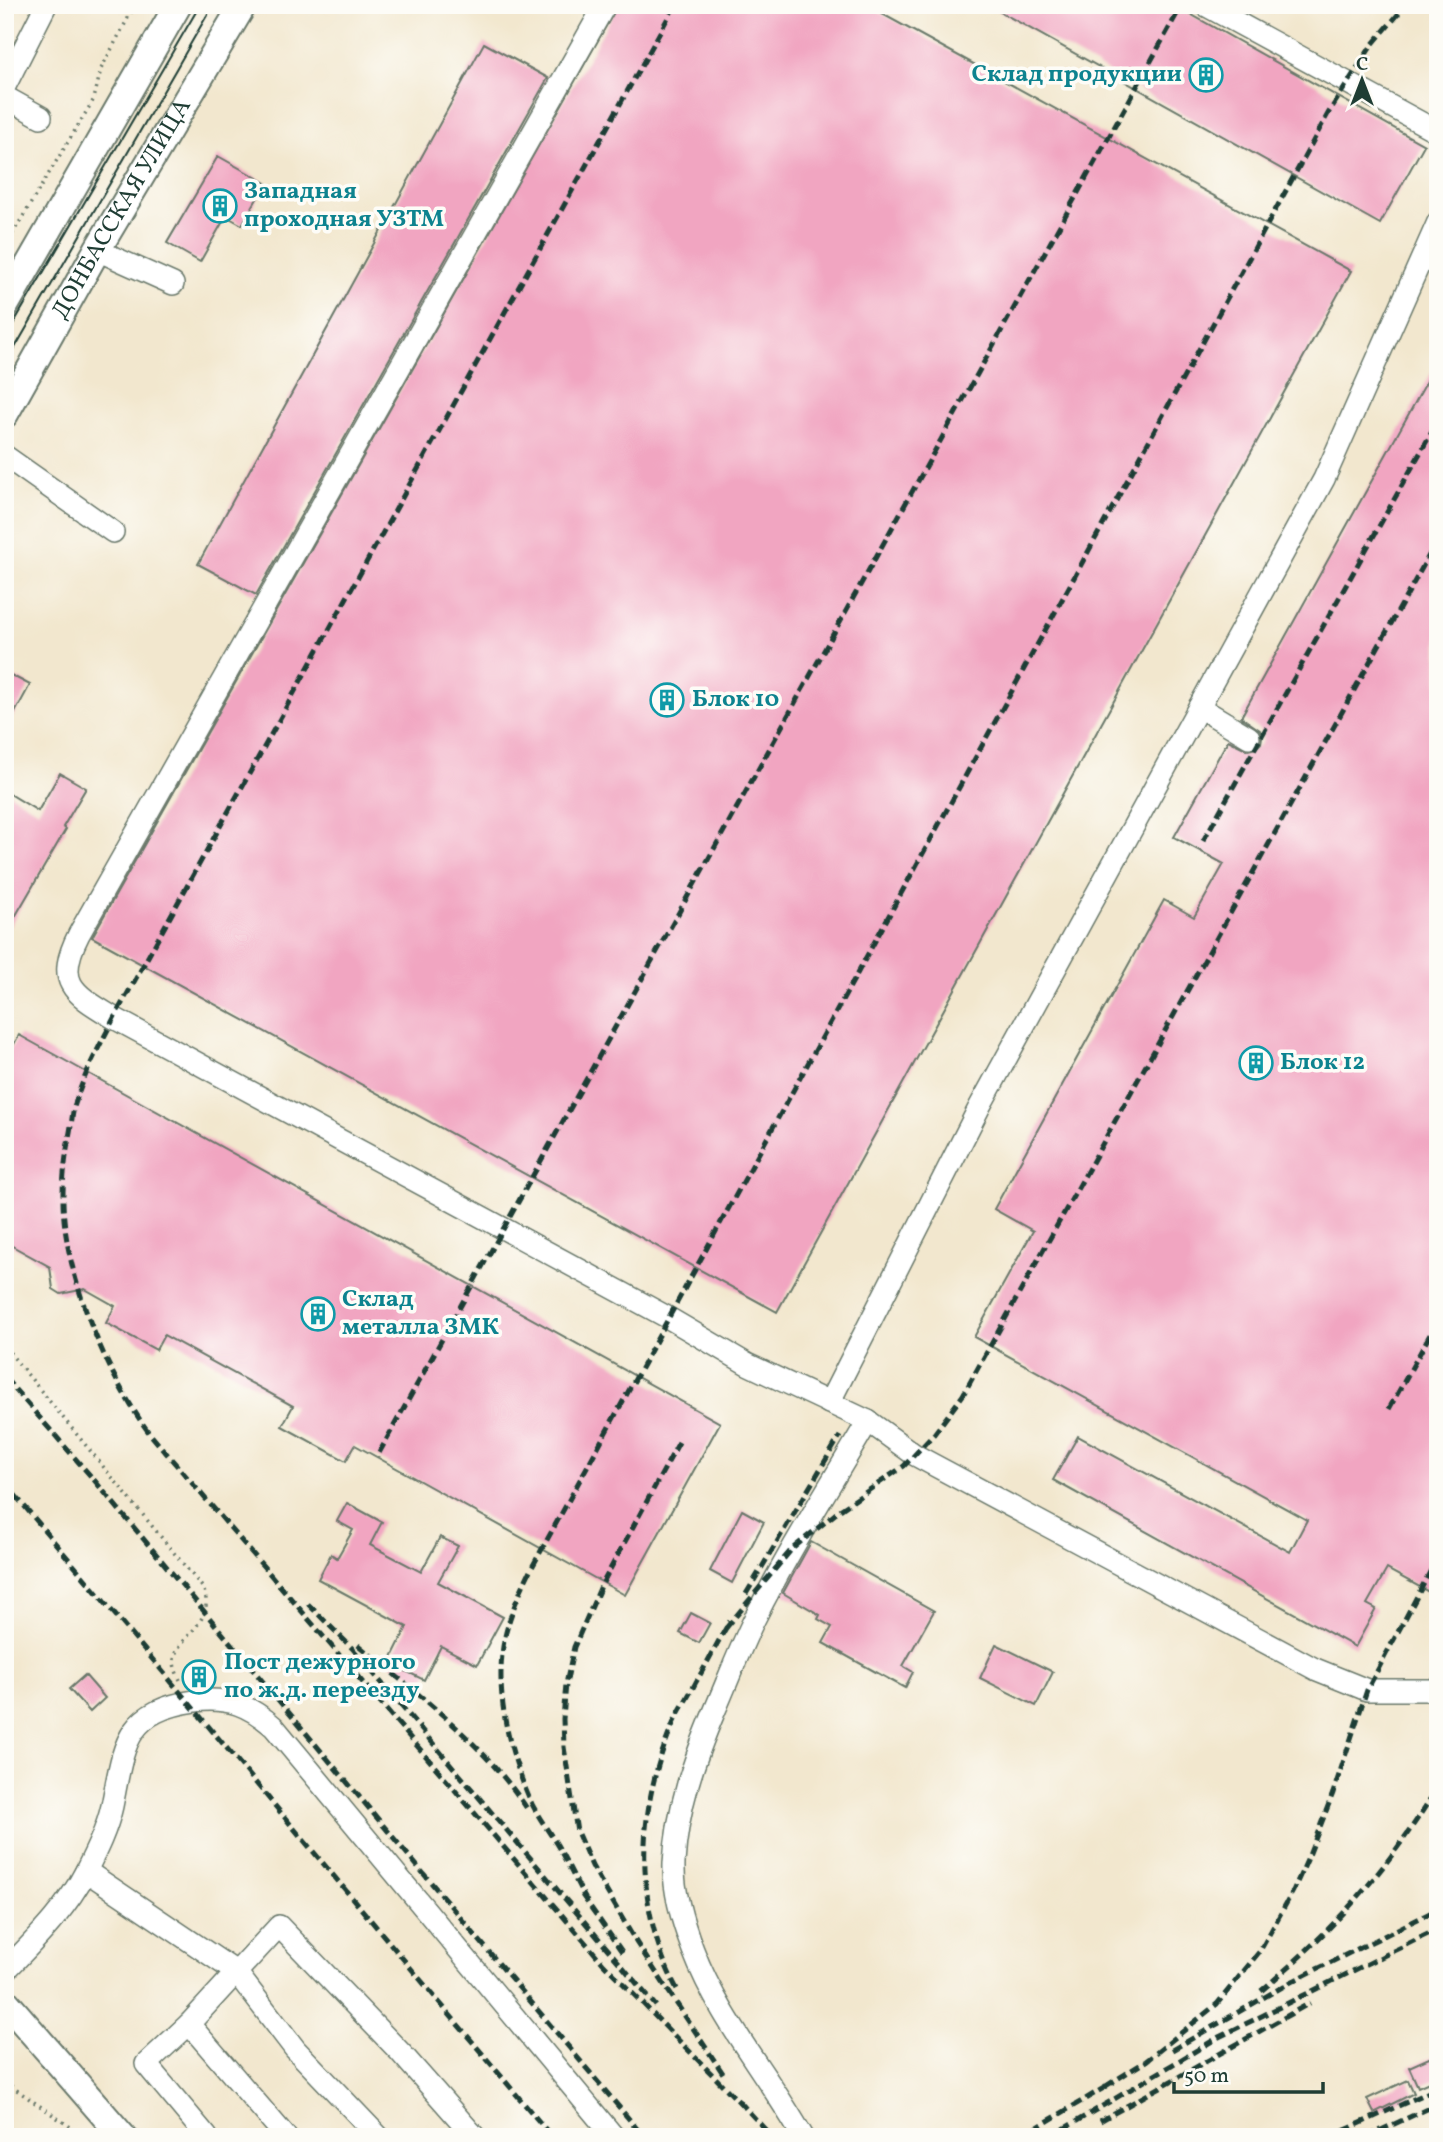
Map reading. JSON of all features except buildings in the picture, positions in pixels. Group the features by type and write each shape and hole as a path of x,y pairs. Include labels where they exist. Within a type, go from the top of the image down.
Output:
{"main road":[{"path":"5,306 178,5"},
{"name":"ДОНБАССКАЯ УЛИЦА","path":"5,414 97,250 243,5"},
{"path":"5,2001 123,2137"}],"street":[{"path":"5,86 46,5"},
{"path":"605,5 79,934 72,948 68,972 70,985 78,995 114,1018 667,1317 747,1364 868,1421 915,1455 1315,1669 1367,1690 1438,1690"},
{"path":"1205,5 1438,132"},
{"path":"5,97 41,117"},
{"path":"829,1403 980,1106 1324,479 1438,222"},
{"path":"97,250 173,284"},
{"path":"5,456 113,532"},
{"path":"1199,706 1249,737"},
{"path":"803,2137 715,2001 692,1949 683,1918 674,1866 679,1817 687,1782 729,1675 755,1618 786,1561 868,1421"},
{"path":"5,1971 63,1908 86,1871 108,1819 124,1752 134,1729 159,1710 203,1700 219,1700 250,1707 279,1732 614,2137"},
{"path":"86,1871 236,1972 295,2049 379,2137"},
{"path":"207,2137 146,2064 189,2024 279,1926 401,2053 475,2137"},
{"path":"189,2024 286,2137"}],"path":[{"path":"5,246 94,99 101,69 135,5"},
{"path":"5,1347 203,1588 207,1597 204,1612 194,1633 176,1653 174,1662 181,1682"},
{"path":"5,2082 85,2137"}],"tram line":[{"path":"5,338 200,5"},
{"path":"5,365 213,5"}],"railway":[{"path":"675,5 103,1038 74,1109 63,1196 70,1256 90,1321 118,1382 150,1434 603,1963 746,2109"},
{"path":"379,1453 1182,5"},
{"path":"587,1902 532,1804 517,1766 506,1724 501,1661 506,1632 518,1597 1329,112 1372,45 1406,5"},
{"path":"1203,841 1438,421"},
{"path":"726,1628 792,1549 840,1510 904,1466 934,1434 963,1395 1438,539"},
{"path":"1389,1409 1438,1320"},
{"path":"5,1378 95,1481 644,2137"},
{"path":"746,1594 840,1436"},
{"path":"679,1442 601,1586 574,1647 566,1684 564,1747 577,1832 592,1866 636,1942 724,2075"},
{"path":"5,1483 552,2137"},
{"path":"1106,2086 1146,2061 1217,2004 1260,1951 1308,1858 1367,1690 1438,1557"},
{"path":"308,1604 352,1648 656,2006"},
{"path":"677,1989 653,1926 647,1893 646,1826 659,1761 671,1729 730,1621"},
{"path":"358,1645 471,1741 528,1810"},
{"path":"1261,1991 1313,1944 1358,1896 1399,1845 1438,1786"},
{"path":"582,1895 625,1956"},
{"path":"1172,2050 1291,1982 1438,1909"},
{"path":"1050,2137 1219,2037 1438,1929"},
{"path":"1100,2121 1310,2003"},
{"path":"1021,2137 1114,2082"},
{"path":"1330,2137 1438,2088"},
{"path":"739,2101 772,2137"},
{"path":"1366,2137 1438,2104"}],"place":[{"name":"Склад продукции","path":"1206,75"},
{"name":"Западная проходная УЗТМ","path":"220,206"},
{"name":"Блок 10","path":"667,700"},
{"name":"Блок 12","path":"1256,1063"},
{"name":"Склад металла ЗМК","path":"318,1314"},
{"name":"Пост дежурного по ж.д. переезду","path":"199,1677"}]}
